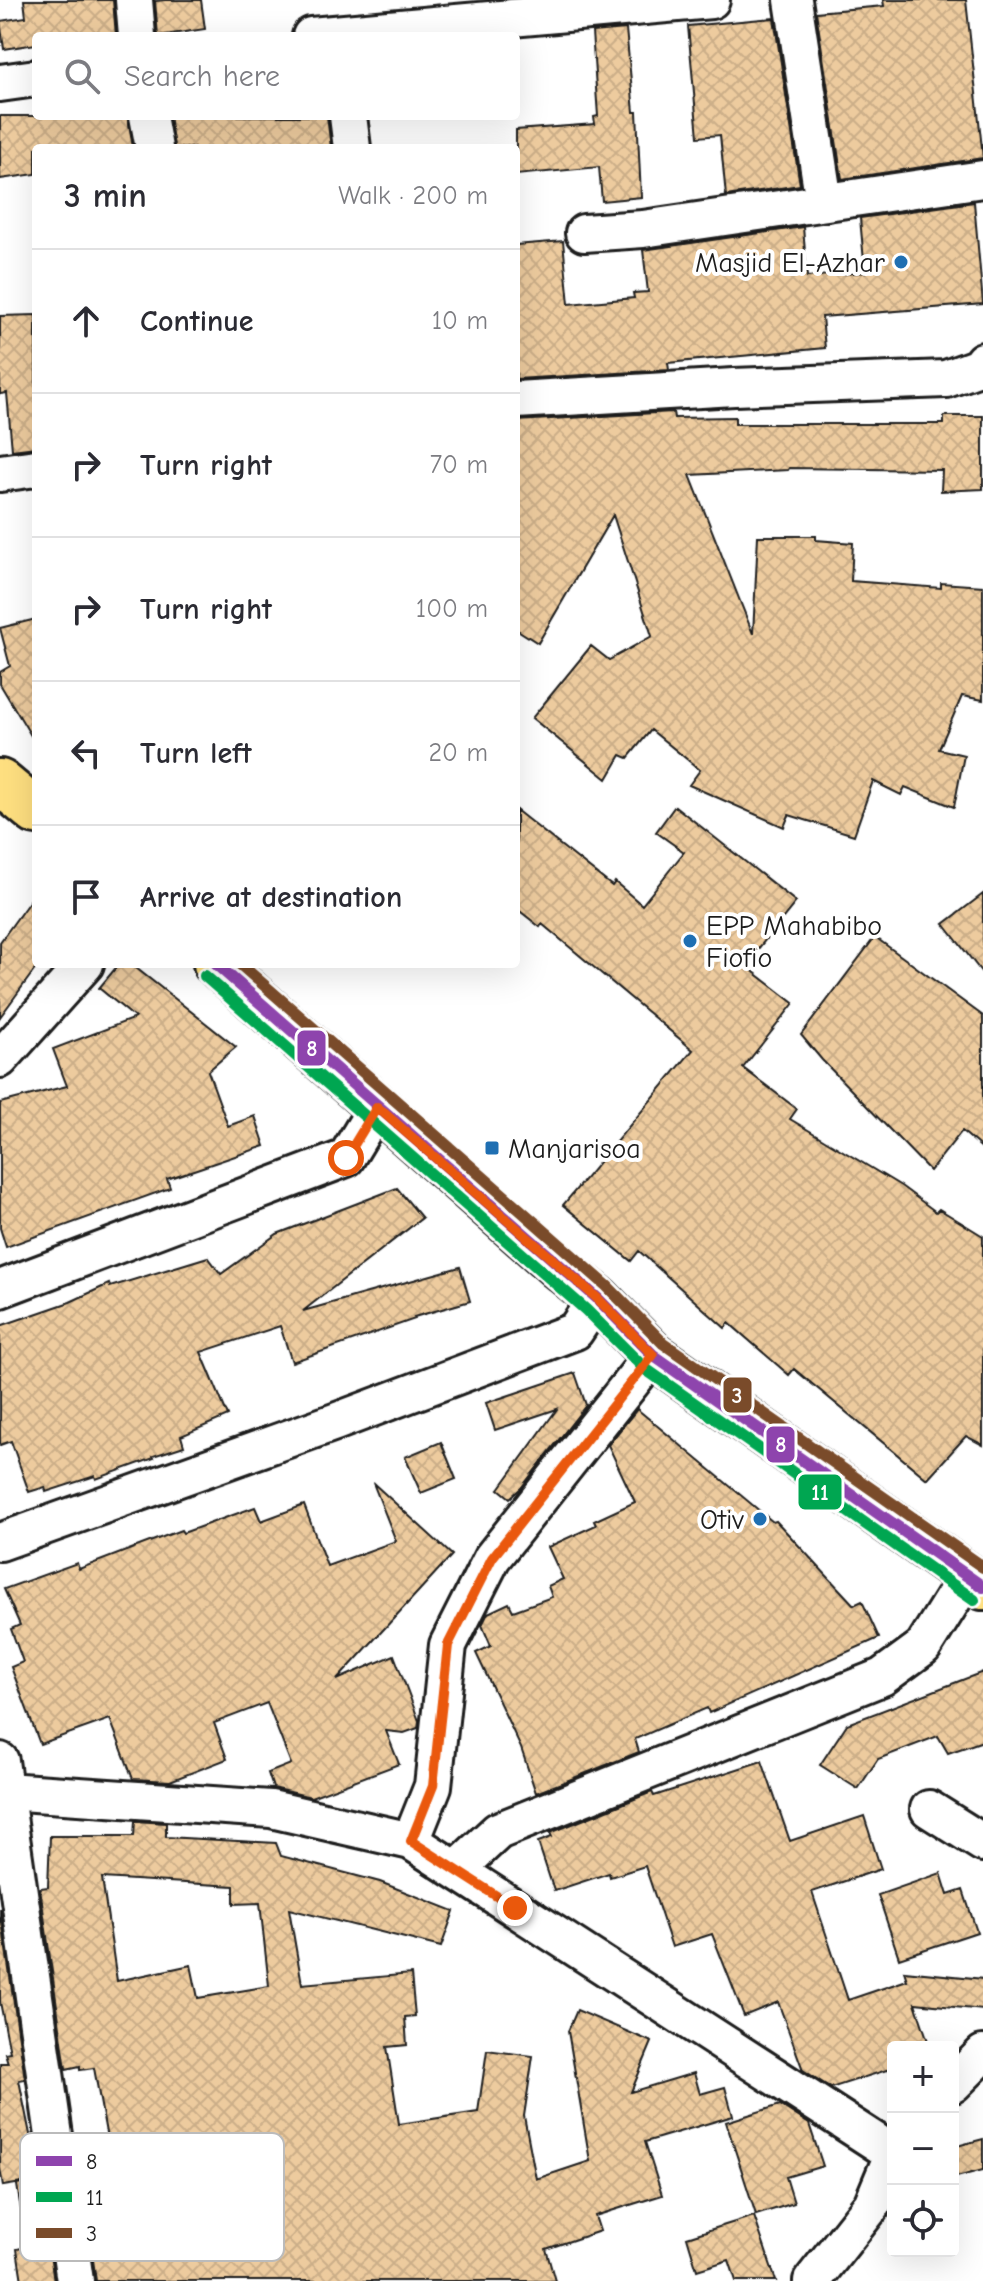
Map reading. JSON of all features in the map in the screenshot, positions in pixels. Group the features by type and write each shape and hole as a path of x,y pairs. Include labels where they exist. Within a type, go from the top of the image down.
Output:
{"main road":[{"path":"0,782 32,809"},
{"path":"221,968 597,1298 653,1355 975,1582"}],"street":[{"path":"134,0 137,32"},
{"path":"330,26 711,0"},
{"path":"793,0 824,202"},
{"path":"0,83 32,79"},
{"path":"149,120 153,144"},
{"path":"348,120 352,144"},
{"path":"584,233 643,229 983,179"},
{"path":"520,400 946,379 979,367 983,361"},
{"path":"0,473 32,469"},
{"path":"0,1059 81,968"},
{"path":"0,1289 346,1158 377,1107"},
{"path":"0,1542 335,1422 575,1331 597,1298"},
{"path":"411,1841 433,1786 448,1645 492,1558 653,1355"},
{"path":"456,1870 498,1831 882,1677 923,1647 975,1582"},
{"path":"54,2133 3,1776 271,1809 411,1841 887,2150"},
{"path":"929,1809 983,1843"},
{"path":"959,2078 983,2054"},
{"path":"812,2281 872,2205 887,2169"},
{"path":"72,2261 75,2281"}],"building":[{"path":"24,0 113,0 116,32 32,32 32,45 4,49 0,21 26,17"},
{"path":"201,0 205,29 158,32 155,1"},
{"path":"883,0 966,0 983,158 842,179 816,12 884,6"},
{"path":"774,18 800,185 726,196 720,135 698,137 688,26"},
{"path":"626,29 634,112 637,112 641,197 602,201 599,167 520,175 520,144 516,144 516,130 595,124 594,117 598,116 592,32"},
{"path":"0,116 32,116 32,120 129,120 132,144 32,144 32,175 0,179"},
{"path":"170,120 328,120 330,144 173,144"},
{"path":"974,202 983,304 822,317 825,348 668,363 669,370 520,379 520,245 563,241 569,304 634,298 633,293 648,292 643,250 803,227 807,277 865,272 860,218"},
{"path":"32,315 32,448 12,450 7,393 0,394 0,316"},
{"path":"673,412 674,418 735,417 735,424 944,424 944,416 983,416 983,489 941,491 942,470 789,468 690,475 753,634 758,536 816,536 816,540 853,543 851,581 941,588 941,583 983,586 983,700 962,696 939,749 964,755 954,807 905,787 901,795 873,781 854,835 789,815 784,827 689,785 700,770 651,730 628,758 621,755 607,779 532,718 591,646 609,660 652,636 613,515 538,643 520,632 520,421"},
{"path":"32,620 32,737 0,684 0,672 10,666 0,628"},
{"path":"675,806 796,902 745,965 794,1003 743,1068 797,1109 790,1119 901,1186 936,1212 939,1209 983,1236 983,1445 966,1436 927,1479 794,1369 789,1375 729,1323 725,1328 639,1251 631,1261 563,1205 693,1050 542,924 540,927 520,911 520,813 612,886 615,882 642,905 684,852 656,832"},
{"path":"983,894 983,974 944,924"},
{"path":"32,898 32,968 36,968 0,1017 0,942"},
{"path":"875,937 983,1016 983,1149 962,1131 930,1171 801,1035"},
{"path":"116,968 136,968 236,1047 208,1071 228,1126 255,1116 265,1146 167,1179 170,1188 6,1247 0,1228 0,1103 67,1086 53,1049 135,1018 99,988"},
{"path":"397,1188 422,1218 303,1311 460,1267 470,1301 414,1317 292,1362 280,1326 201,1352 228,1416 181,1436 184,1446 154,1458 96,1479 95,1476 46,1492 45,1487 29,1492 11,1441 0,1445 0,1326 70,1302 109,1284 110,1287 208,1257 221,1274 277,1234"},
{"path":"575,1373 586,1405 510,1498 499,1489 557,1409 495,1430 486,1403"},
{"path":"637,1409 773,1522 776,1521 854,1605 862,1601 879,1638 709,1713 707,1708 635,1739 639,1752 536,1793 521,1748 476,1653 491,1646 482,1625 488,1613 509,1603 513,1611 552,1597 548,1586 563,1579 548,1547 596,1525 594,1521 635,1502 608,1445"},
{"path":"441,1442 456,1479 421,1493 405,1457"},
{"path":"373,1483 452,1555 337,1680 394,1655 419,1721 418,1728 404,1733 386,1731 399,1764 311,1797 273,1788 268,1773 291,1764 267,1703 214,1723 227,1759 170,1781 133,1779 110,1719 40,1744 11,1667 23,1662 11,1629 20,1625 4,1589 77,1563 79,1569 181,1530 183,1533 255,1507 261,1521 304,1505 327,1566 396,1541"},
{"path":"983,1672 983,1741 948,1753 938,1736 878,1759 858,1789 820,1765 847,1724"},
{"path":"762,1761 790,1841 864,1816 881,1869 812,1892 848,2000 907,1980 904,1971 983,1979 983,2010 915,2003 928,2041 887,2041 887,2070 831,2088 803,2070 778,2002 744,2016 712,1934 672,1947 645,1866 610,1877 609,1873 554,1891 538,1842 552,1837 550,1833 652,1792 654,1796"},
{"path":"135,1821 166,1823 166,1837 276,1843 281,1856 380,1882 454,1911 441,1947 289,1909 302,1984 411,1974 415,2016 405,2017 407,2045 387,2047 399,2124 478,2112 487,2050 533,2056 524,2116 536,2179 590,2161 568,2031 577,2010 652,2042 631,2092 694,2073 700,2094 725,2087 733,2116 645,2142 662,2195 595,2216 600,2231 546,2249 555,2281 96,2281 93,2261 284,2261 284,2133 106,2133 94,2068 80,2070 80,2066 66,2069 40,1888 48,1887 50,1836 134,1836","holes":["102,1878 234,1886 234,1904 260,1903 269,1986 198,1998 191,1965 117,1981"]},
{"path":"941,1873 948,1895 963,1890 977,1932 899,1958 878,1895"},
{"path":"0,1908 25,2079 19,2080 30,2133 20,2133 20,2183 3,2186 0,2168 0,2063 8,2063 5,2053 10,2052 0,2002"},
{"path":"780,2105 809,2124 823,2166 786,2177 794,2203 756,2215 726,2122"},
{"path":"983,2139 983,2170 959,2176 959,2145"},
{"path":"754,2216 776,2281 736,2281 729,2260 697,2270 687,2237"},
{"path":"20,2248 20,2261 51,2261 54,2281 22,2281 17,2249"}],"transit line":[{"name":"8","path":"221,968 597,1298 653,1355 983,1587"},
{"name":"3","path":"245,968 607,1286 663,1343 983,1567"},
{"name":"11","path":"205,976 586,1310 644,1368 974,1600"}],"place":[{"name":"Masjid El-Azhar","path":"901,262"},
{"name":"EPP Mahabibo Fiofio","path":"690,941"},
{"name":"Manjarisoa","path":"492,1148"},
{"name":"Otiv","path":"760,1519"}],"route":[{"path":"346,1158 377,1107 597,1298 653,1355 492,1558 448,1645 433,1786 411,1841 515,1908"}]}
